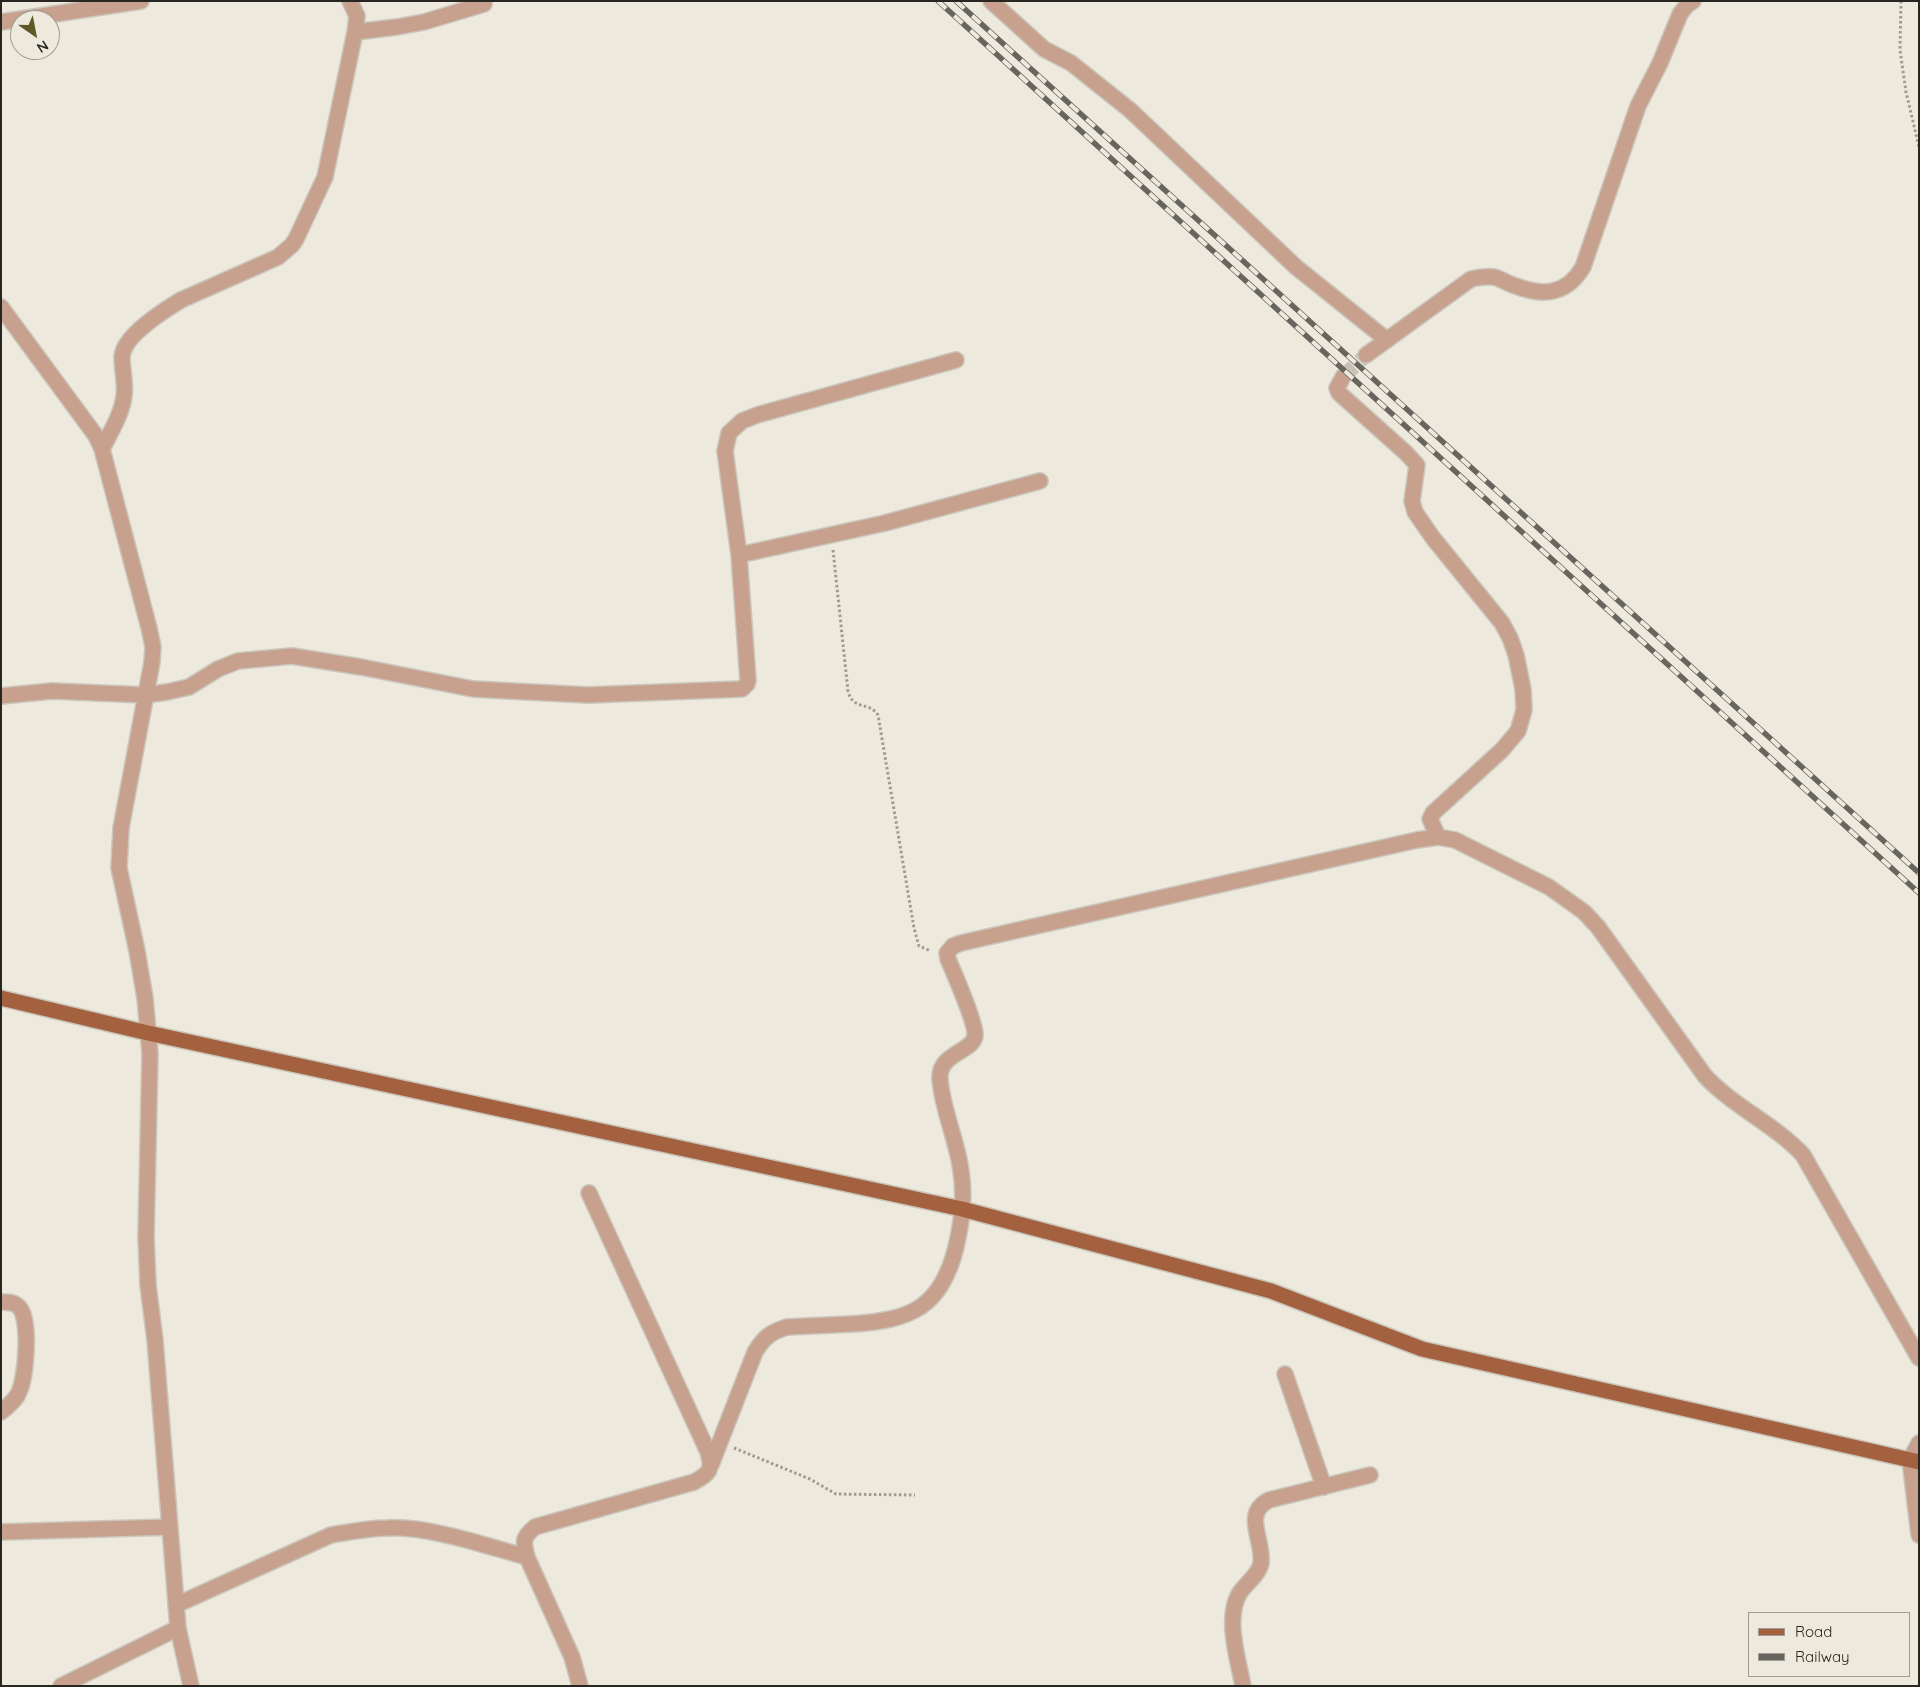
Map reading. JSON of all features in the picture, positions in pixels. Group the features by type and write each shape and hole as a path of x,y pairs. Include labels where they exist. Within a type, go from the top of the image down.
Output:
{"main road":[{"path":"1,998 148,1033 962,1209 1272,1291 1422,1350 1914,1461"}],"street":[{"path":"1,22 141,1"},
{"path":"102,449 124,397 122,358 123,351 129,340 164,311 181,300 278,257 296,239 325,177 355,32 357,16 350,1"},
{"path":"991,1 1044,50 1071,63 1130,110 1296,267 1387,340"},
{"path":"1366,355 1471,279 1483,276 1494,277 1515,286 1535,292 1547,293 1558,290 1577,278 1583,267 1638,106 1660,63 1680,14 1687,5 1694,1"},
{"path":"355,32 424,22 484,4"},
{"path":"1,307 96,436 102,449 153,647 152,662 118,853 119,868 137,951 150,1053 146,1237 148,1285 155,1340 178,1628 191,1686"},
{"path":"1,696 52,691 146,695 188,687 218,668 238,661 292,656 482,689 588,696 739,690 745,687 748,680 739,555 725,451 728,433 736,425 757,415 956,360"},
{"path":"1343,377 1337,388 1339,394 1413,459 1417,465 1412,501 1415,512 1433,538 1502,623 1510,638 1524,689 1524,710 1518,731 1502,750 1433,813 1430,819 1438,837"},
{"path":"739,555 945,508 1040,481"},
{"path":"580,1686 572,1657 528,1557 524,1545 526,1535 535,1527 694,1482 707,1475 755,1352 762,1341 775,1331 787,1327 886,1320 907,1315 926,1304 940,1289 951,1268 959,1236 964,1189 940,1075 942,1065 973,1042 976,1035 947,953 953,946 961,943 1417,840 1438,837 1455,840 1549,886 1584,912 1598,927 1705,1076 1716,1088 1780,1134 1803,1155 1919,1358"},
{"path":"589,1194 708,1452 711,1465"},
{"path":"1,1302 14,1303 21,1308 24,1317 26,1360 19,1394 1,1412"},
{"path":"1284,1374 1324,1486"},
{"path":"1919,1443 1914,1461 1919,1535"},
{"path":"1243,1686 1233,1620 1238,1596 1261,1566 1262,1557 1255,1517 1257,1510 1269,1500 1370,1475"},
{"path":"1,1532 170,1527"},
{"path":"176,1605 324,1538 359,1530 390,1528 426,1531 528,1557"},
{"path":"61,1686 178,1628"}],"path":[{"path":"1900,1 1900,50 1906,92 1919,147"},
{"path":"832,535 850,698 854,703 872,707 881,723 916,939 919,946 947,953"},
{"path":"720,1442 810,1479 836,1494 915,1495"}],"tunnel":[{"path":"1343,377 1366,355"}],"railway":[{"path":"938,1 1919,893"},
{"path":"956,1 1919,873"}]}
